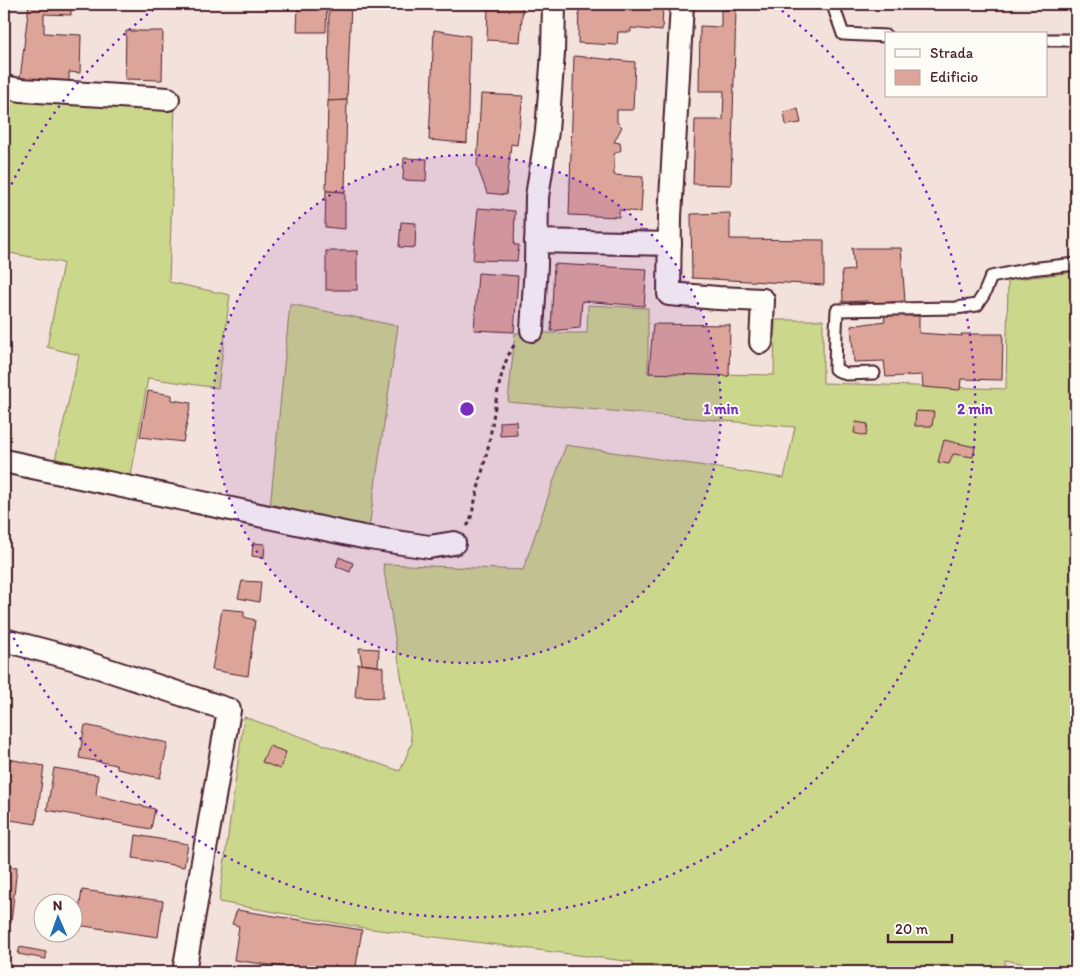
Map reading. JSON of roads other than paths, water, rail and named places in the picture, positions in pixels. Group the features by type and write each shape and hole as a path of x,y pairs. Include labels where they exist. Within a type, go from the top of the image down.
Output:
{"street":[{"path":"532,330 537,197 547,131 553,53 554,4"},
{"path":"682,4 670,217 669,294 763,300 760,342"},
{"path":"4,87 21,90 168,99"},
{"path":"536,241 670,244"},
{"path":"4,461 363,538 429,547 454,543"},
{"path":"4,640 72,658 229,710 184,972"}],"lane":[{"path":"833,4 843,34 885,36"},
{"path":"1048,40 1076,40"},
{"path":"874,372 846,374 835,369 837,310 956,308 977,305 991,277 1030,269 1076,264"}]}
